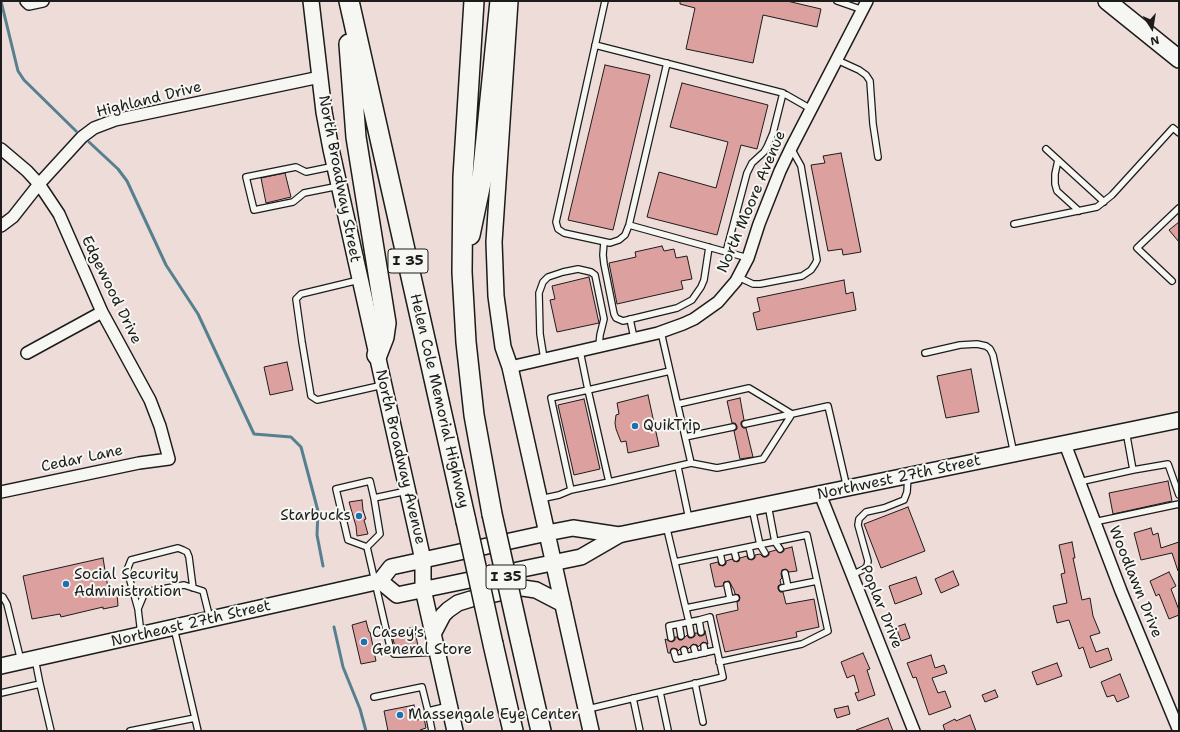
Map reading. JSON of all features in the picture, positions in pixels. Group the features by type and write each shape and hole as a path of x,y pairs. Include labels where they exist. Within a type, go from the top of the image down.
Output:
{"highway":[{"path":"346,1 356,137 386,323 384,337 377,355"},
{"name":"Helen Cole Memorial Highway","path":"349,1 513,731"},
{"name":"Helen Cole Memorial Highway","path":"474,1 463,177 462,272 466,342 472,401 492,514 541,731"},
{"path":"462,272 482,178 500,1"}],"main road":[{"name":"North Broadway Street","path":"311,1 324,112 377,355"},
{"path":"510,1 494,242 494,273 499,323 503,347 510,366 591,731"},
{"path":"1107,1 1179,59"},
{"name":"North Broadway Avenue","path":"377,355 423,560 423,590"},
{"name":"Northwest 27th Street","path":"423,590 581,557 619,535 1179,420"},
{"name":"Northwest 27th Street","path":"423,560 573,528 619,535"},
{"path":"423,560 391,567 378,582 397,596 423,590 455,731"},
{"name":"Northeast 27th Street","path":"1,666 378,582"},
{"path":"433,634 443,615 448,610 458,603 471,599 523,588 536,590 563,604"}],"street":[{"path":"26,1 29,4 43,1"},
{"name":"North Moore Avenue","path":"510,366 661,332 683,324 707,311 718,302 738,277 748,258 769,196 790,148 865,5"},
{"name":"Highland Drive","path":"1,226 13,217 39,184 82,137 89,131 104,123 320,77"},
{"name":"Edgewood Drive","path":"1,149 27,171 39,184 59,214 102,312 150,400 160,426 169,459"},
{"path":"27,353 102,312"},
{"name":"Woodlawn Drive","path":"1065,444 1121,591 1179,731"},
{"name":"Cedar Lane","path":"1,492 139,463 169,459"},
{"name":"Poplar Drive","path":"820,494 914,731"}],"lane":[{"path":"605,1 556,222 558,229 564,233 610,243 619,240 625,235 629,225 668,63"},
{"path":"837,1 865,5"},
{"path":"595,45 784,93 811,109"},
{"path":"836,60 860,70 866,75 870,82 873,124 878,157"},
{"path":"726,252 747,173 752,163 764,152 767,147 784,93"},
{"path":"1014,224 1097,207 1112,195 1173,128 1179,133"},
{"path":"738,277 753,284 760,284 802,276 811,270 817,260 801,166 790,148"},
{"path":"1046,149 1104,202"},
{"path":"1058,160 1055,174 1057,191 1079,211"},
{"path":"335,166 306,172 296,167 246,177 254,210 293,202 304,193 339,186"},
{"path":"1172,281 1137,248 1179,208"},
{"path":"629,225 748,258"},
{"path":"604,242 604,264 614,314 616,318 620,320 678,308 692,300 704,280 709,247"},
{"path":"544,358 540,334 539,293 543,282 548,277 563,272 578,269 591,272 595,275 604,319 599,346"},
{"path":"360,280 301,294 296,299 311,396 317,400 384,385"},
{"path":"630,319 634,338"},
{"path":"661,332 691,464"},
{"path":"925,353 960,345 977,344 986,346 990,349 993,355 1014,454"},
{"path":"579,350 600,457 609,482"},
{"path":"571,490 568,464 562,435 551,398 670,371"},
{"path":"678,404 749,388 792,414"},
{"path":"745,424 828,406 847,488"},
{"path":"539,499 559,495 571,490 691,464 717,468 763,458 792,414"},
{"path":"685,437 733,427"},
{"path":"1126,431 1134,470"},
{"path":"1079,482 1168,464 1179,495"},
{"path":"678,467 690,520"},
{"path":"852,575 864,569 867,566 868,561 858,525 859,519 866,512 884,508 904,500 907,492 908,476"},
{"path":"370,482 380,534 367,547 348,540 336,489 370,482"},
{"path":"374,498 408,491"},
{"path":"767,504 775,542 780,549"},
{"path":"1094,522 1179,504"},
{"path":"752,508 760,545 765,552"},
{"path":"666,525 691,634"},
{"path":"675,562 808,535 828,631 802,644 719,662"},
{"path":"367,547 378,582 391,652 394,654 437,652"},
{"path":"749,547 751,556"},
{"path":"141,635 138,609 127,570 131,560 178,548 183,550 187,552 189,556 193,588"},
{"path":"734,550 736,558"},
{"path":"720,553 722,562"},
{"path":"785,573 788,587"},
{"path":"782,588 817,581"},
{"path":"138,609 145,592 184,585 203,591 210,619"},
{"path":"686,608 733,599 727,585"},
{"path":"1,596 7,604 28,660 40,684 51,731"},
{"path":"586,709 722,677 710,617 669,626 671,638"},
{"path":"698,620 701,632"},
{"path":"678,624 681,636"},
{"path":"174,627 198,731"},
{"path":"704,646 705,653"},
{"path":"694,648 696,655"},
{"path":"684,650 686,657"},
{"path":"674,652 676,659 717,650"},
{"path":"695,683 703,722"},
{"path":"1,693 40,684"},
{"path":"374,697 422,686 432,731"},
{"path":"660,692 668,730"},
{"path":"633,698 640,731"},
{"path":"428,711 450,706"},
{"path":"130,731 194,718"}],"building":[{"path":"680,1 787,1 821,9 817,27 763,15 753,63 686,49 695,8 680,4"},
{"path":"605,65 650,75 613,230 568,220"},
{"path":"682,83 768,105 757,149 741,145 717,235 647,217 659,172 716,188 728,142 670,127"},
{"path":"841,153 861,252 843,255 842,249 828,251 811,165 825,163 823,156"},
{"path":"285,173 291,197 266,203 261,178"},
{"path":"1179,222 1179,242 1169,230"},
{"path":"662,246 664,251 674,249 676,258 687,256 692,279 681,281 683,289 617,304 609,263 636,257 635,252"},
{"path":"589,277 599,323 557,332 550,300 555,299 552,286"},
{"path":"844,280 846,294 853,292 856,310 757,330 753,313 760,311 757,298"},
{"path":"287,362 293,390 270,395 264,367"},
{"path":"971,369 979,412 946,418 937,376"},
{"name":"QuikTrip","path":"648,395 659,446 628,453 626,441 621,442 616,429 616,415 619,414 617,403"},
{"path":"740,398 744,420 741,422 741,425 743,428 746,428 753,457 740,459 734,431 737,429 737,426 735,423 732,423 727,401"},
{"path":"584,399 600,469 574,475 558,405"},
{"path":"1168,481 1172,501 1113,514 1109,493"},
{"name":"Starbucks","path":"362,500 366,519 364,520 368,534 357,536 356,526 349,502"},
{"path":"908,507 925,551 881,568 864,524"},
{"path":"1151,528 1153,535 1158,533 1161,548 1179,542 1178,571 1172,553 1141,560 1134,533"},
{"path":"1072,542 1075,558 1073,558 1082,600 1090,598 1093,616 1100,633 1090,636 1096,652 1108,648 1112,660 1090,668 1083,647 1079,649 1069,620 1057,623 1053,606 1067,603 1061,574 1065,573 1059,545"},
{"path":"792,547 797,571 789,572 786,569 782,570 782,578 780,580 781,584 778,586 778,589 780,592 783,592 786,604 814,599 819,627 796,632 797,637 725,652 716,615 738,610 737,602 740,598 739,595 735,594 729,581 724,582 723,586 715,587 710,564 718,562 719,565 723,566 726,564 726,561 732,559 737,562 740,558 747,556 748,559 752,560 755,558 755,555 760,554 763,557 766,557 769,555 769,552 776,550 781,553 784,549"},
{"name":"Social Security Administration","path":"103,558 109,594 117,592 118,606 103,609 103,607 61,617 60,614 32,619 23,576"},
{"path":"953,571 959,585 941,593 935,579"},
{"path":"1169,572 1176,586 1171,589 1179,610 1179,615 1169,619 1159,594 1156,596 1150,581"},
{"path":"916,577 922,594 895,604 889,586"},
{"name":"Casey's General Store","path":"366,621 370,632 376,661 361,664 352,625"},
{"path":"905,624 910,638 901,641 896,627"},
{"name":"Casey's General Store","path":"414,627 418,646 396,650 391,632"},
{"path":"705,631 708,644 703,642 698,647 697,645 693,644 688,649 687,647 683,646 678,651 677,649 673,648 671,649 670,653 668,653 665,639 672,642 675,640 675,637 679,640 682,640 687,635 689,638 692,638 695,636 695,633 702,636 705,634"},
{"path":"863,653 870,669 867,670 875,695 858,701 855,693 859,692 854,675 847,678 841,662"},
{"path":"931,655 935,668 944,665 947,673 932,678 938,693 945,691 951,707 929,715 916,677 913,678 907,663"},
{"path":"1057,663 1062,676 1037,685 1032,672"},
{"path":"1120,674 1129,697 1117,702 1114,695 1107,697 1101,682"},
{"path":"995,690 998,697 985,702 982,695"},
{"name":"Massengale Eye Center","path":"414,705 417,720 424,718 426,728 420,731 388,731 384,711"},
{"path":"848,706 850,714 837,718 834,709"},
{"path":"970,715 976,731 945,731 943,725 955,719 956,721"},
{"path":"888,718 893,731 856,731 856,730"}],"waterway":[{"path":"1,1 18,71 24,80 76,131"},
{"path":"89,142 118,169 127,181 166,265 198,314 254,434 291,437 301,447 318,511 317,535 323,566"},
{"path":"334,627 343,667 360,709 366,731"}],"place":[{"name":"QuikTrip","path":"635,426"},
{"name":"Starbucks","path":"359,516"},
{"name":"Social Security Administration","path":"66,584"},
{"name":"Casey's General Store","path":"364,642"},
{"name":"Massengale Eye Center","path":"400,715"}]}
